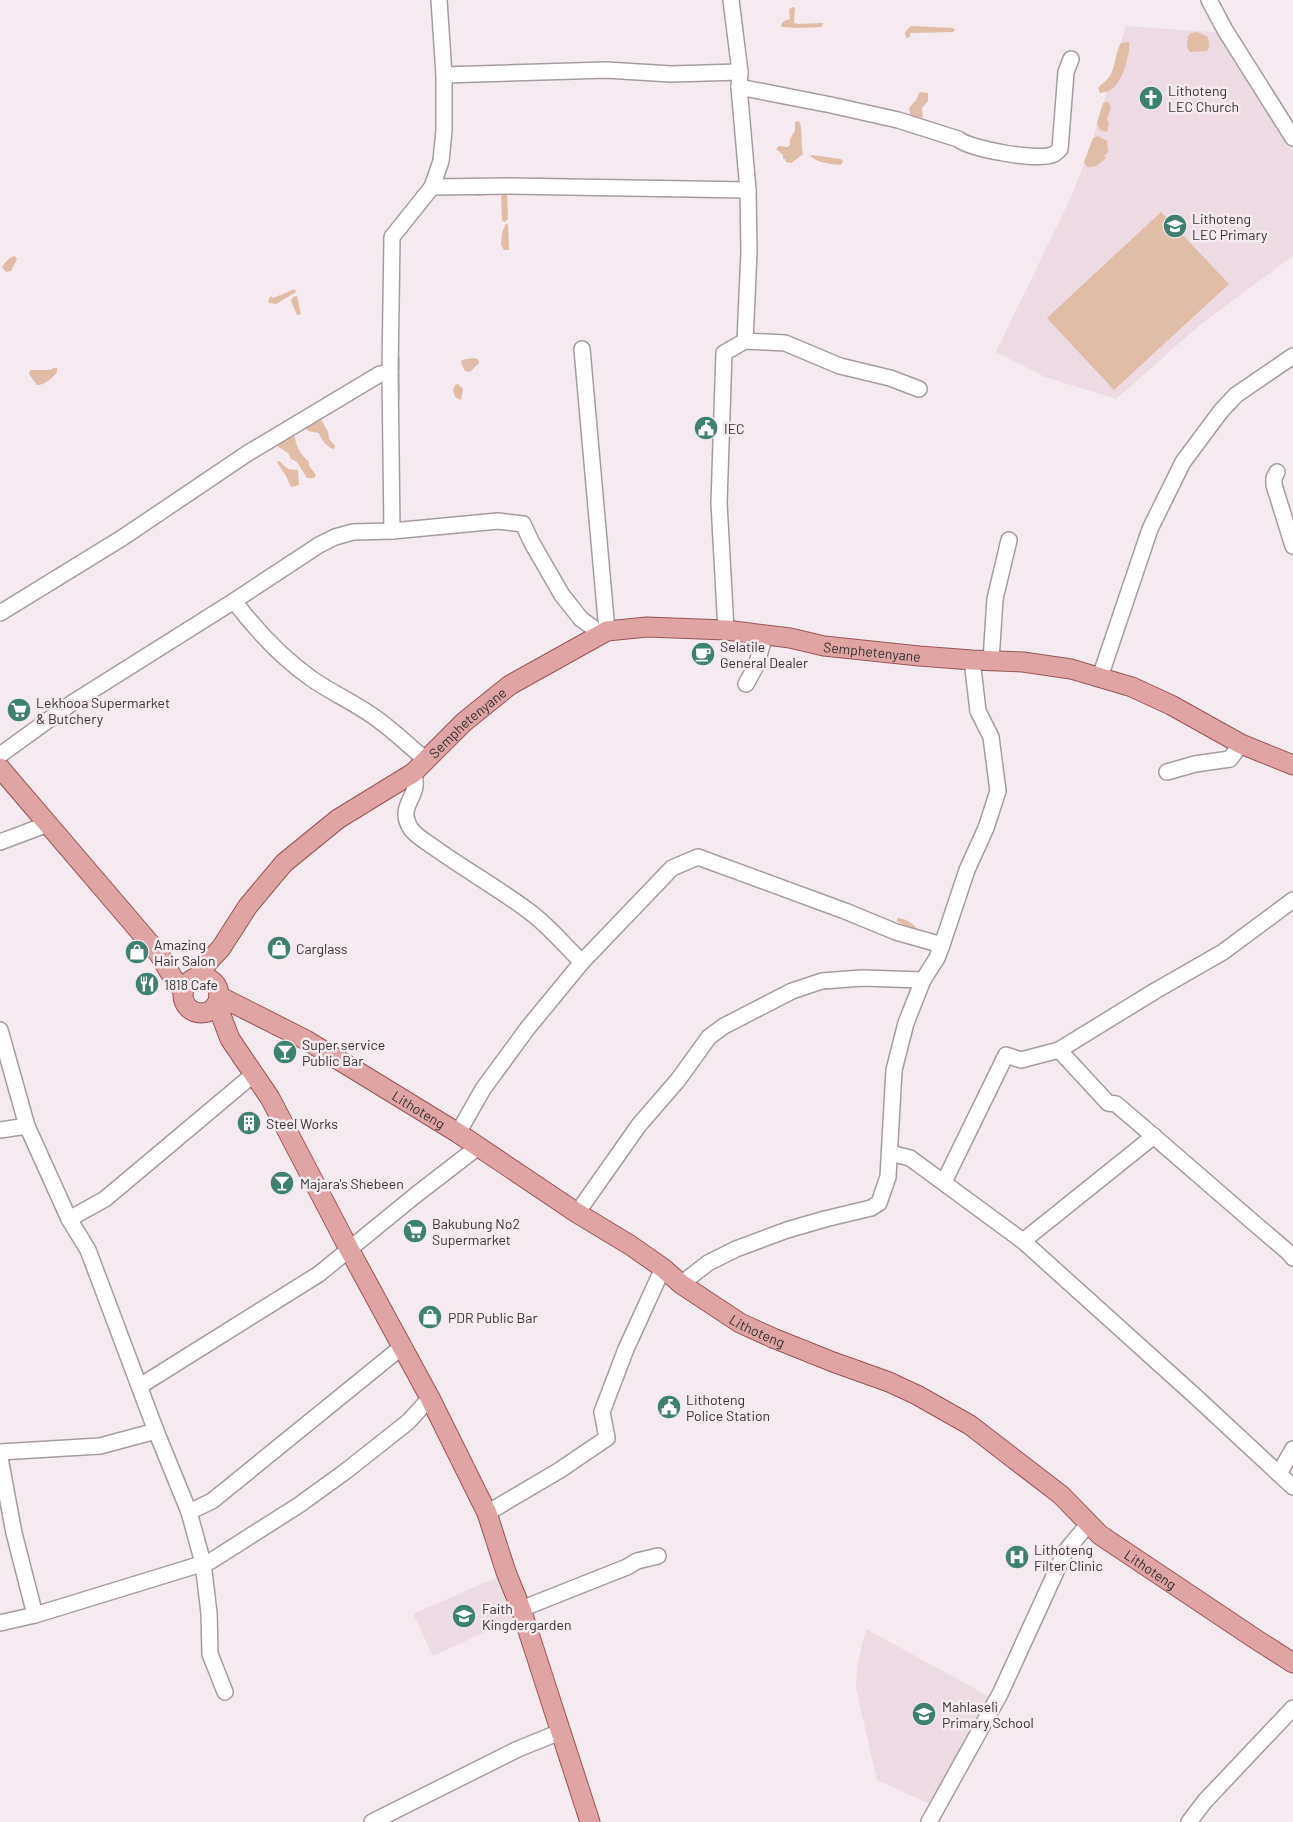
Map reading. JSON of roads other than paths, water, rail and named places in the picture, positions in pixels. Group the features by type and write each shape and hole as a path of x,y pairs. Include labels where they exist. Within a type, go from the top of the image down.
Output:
{"main road":[{"name":"Semphetenyane","path":"192,982 221,948 248,906 284,863 338,819 419,766 464,722 510,686 602,633 647,628 726,630 790,638 824,646 1023,662 1071,669 1132,687 1171,705 1241,744 1293,765"},
{"path":"0,768 159,954 175,961 192,982"},
{"path":"221,948 219,994 222,1018 230,1039 270,1098 348,1249 430,1398 487,1513 506,1572 521,1609 590,1822"},
{"path":"219,994 212,980 206,977 192,982 182,998 190,1010 200,1014 230,1039"},
{"path":"200,1014 211,1011 219,994"},
{"name":"Lithoteng","path":"219,994 306,1040 458,1133 577,1213 630,1245 663,1268 681,1284 740,1323 816,1356 889,1382 917,1395 970,1425 1061,1495 1100,1535 1293,1663"}],"street":[{"path":"392,530 390,372 392,237 432,188 442,161 444,75 439,0"},
{"path":"731,0 740,80 748,190 749,252 745,341"},
{"path":"1209,0 1229,37 1293,138"},
{"path":"444,75 615,70 740,80 831,105 898,120 958,139 963,143 999,152 1042,157 1054,155 1060,149 1066,72 1071,59"},
{"path":"432,188 509,186 748,190"},
{"path":"726,630 719,503 724,353 745,341 785,343 840,366 890,378 919,389"},
{"path":"582,348 602,633"},
{"path":"1100,677 1150,529 1183,462 1221,411 1236,395 1293,356"},
{"path":"0,613 122,538 248,453 380,374 390,372"},
{"path":"1277,472 1274,478 1274,485 1293,546"},
{"path":"0,755 72,703 319,545 334,537 353,532 498,521 523,524 562,595 581,619 602,633"},
{"path":"681,1284 708,1263 736,1250 787,1230 872,1208 879,1203 888,1177 894,1070 906,1023 923,980 937,958 967,870 986,828 998,790 992,738 978,711 982,660 1009,540"},
{"path":"234,601 254,627 311,679 359,706 382,722 419,766 416,789 408,801 406,818 412,831 531,913 582,962"},
{"path":"746,684 756,666 765,635"},
{"path":"1167,772 1194,764 1230,759 1241,744"},
{"path":"0,842 48,824"},
{"path":"458,1133 483,1089 527,1029 582,962 672,868 698,857 845,910 896,932 942,945"},
{"path":"944,1182 1006,1055 1021,1060 1059,1050 1223,952 1293,900"},
{"path":"577,1213 639,1125 678,1080 709,1037 724,1026 792,991 822,981 862,978 923,980"},
{"path":"0,1030 27,1126 69,1219 88,1250 156,1432 189,1512 202,1564 209,1613 210,1654 225,1692"},
{"path":"1059,1050 1108,1103 1116,1104 1293,1258"},
{"path":"69,1219 105,1199 254,1074"},
{"path":"0,1130 27,1126"},
{"path":"1022,1241 1154,1136"},
{"path":"140,1386 319,1274 478,1147"},
{"path":"890,1153 910,1158 1022,1241 1195,1396 1293,1487"},
{"path":"487,1513 560,1470 607,1438 602,1412 626,1349 663,1268"},
{"path":"189,1512 212,1501 402,1346"},
{"path":"0,1623 35,1615 211,1561 275,1520 338,1476 408,1422 430,1398"},
{"path":"0,1452 100,1446 156,1432"},
{"path":"1279,1474 1293,1449"},
{"path":"0,1458 14,1533 35,1615"},
{"path":"929,1822 1000,1694 1066,1552 1089,1523"},
{"path":"521,1609 627,1566 637,1560 658,1556"},
{"path":"1189,1822 1205,1801 1293,1708"},
{"path":"372,1822 518,1749 560,1732"}],"place":[{"name":"Lithoteng LEC Church","path":"1151,98"},
{"name":"Lithoteng LEC Primary","path":"1175,226"},
{"name":"IEC","path":"706,428"},
{"name":"Selatile General Dealer","path":"703,654"},
{"name":"Lekhooa Supermarket & Butchery","path":"19,710"},
{"name":"Carglass","path":"279,948"},
{"name":"Amazing Hair Salon","path":"137,952"},
{"name":"1818 Cafe","path":"147,984"},
{"name":"Super service Public Bar","path":"285,1052"},
{"name":"Steel Works","path":"249,1123"},
{"name":"Majara's Shebeen","path":"282,1183"},
{"name":"Bakubung No2 Supermarket","path":"415,1231"},
{"name":"PDR Public Bar","path":"430,1317"},
{"name":"Lithoteng Police Station","path":"669,1407"},
{"name":"Lithoteng Filter Clinic","path":"1017,1557"},
{"name":"Faith Kingdergarden","path":"464,1616"},
{"name":"Mahlaseli Primary School","path":"924,1714"}]}
